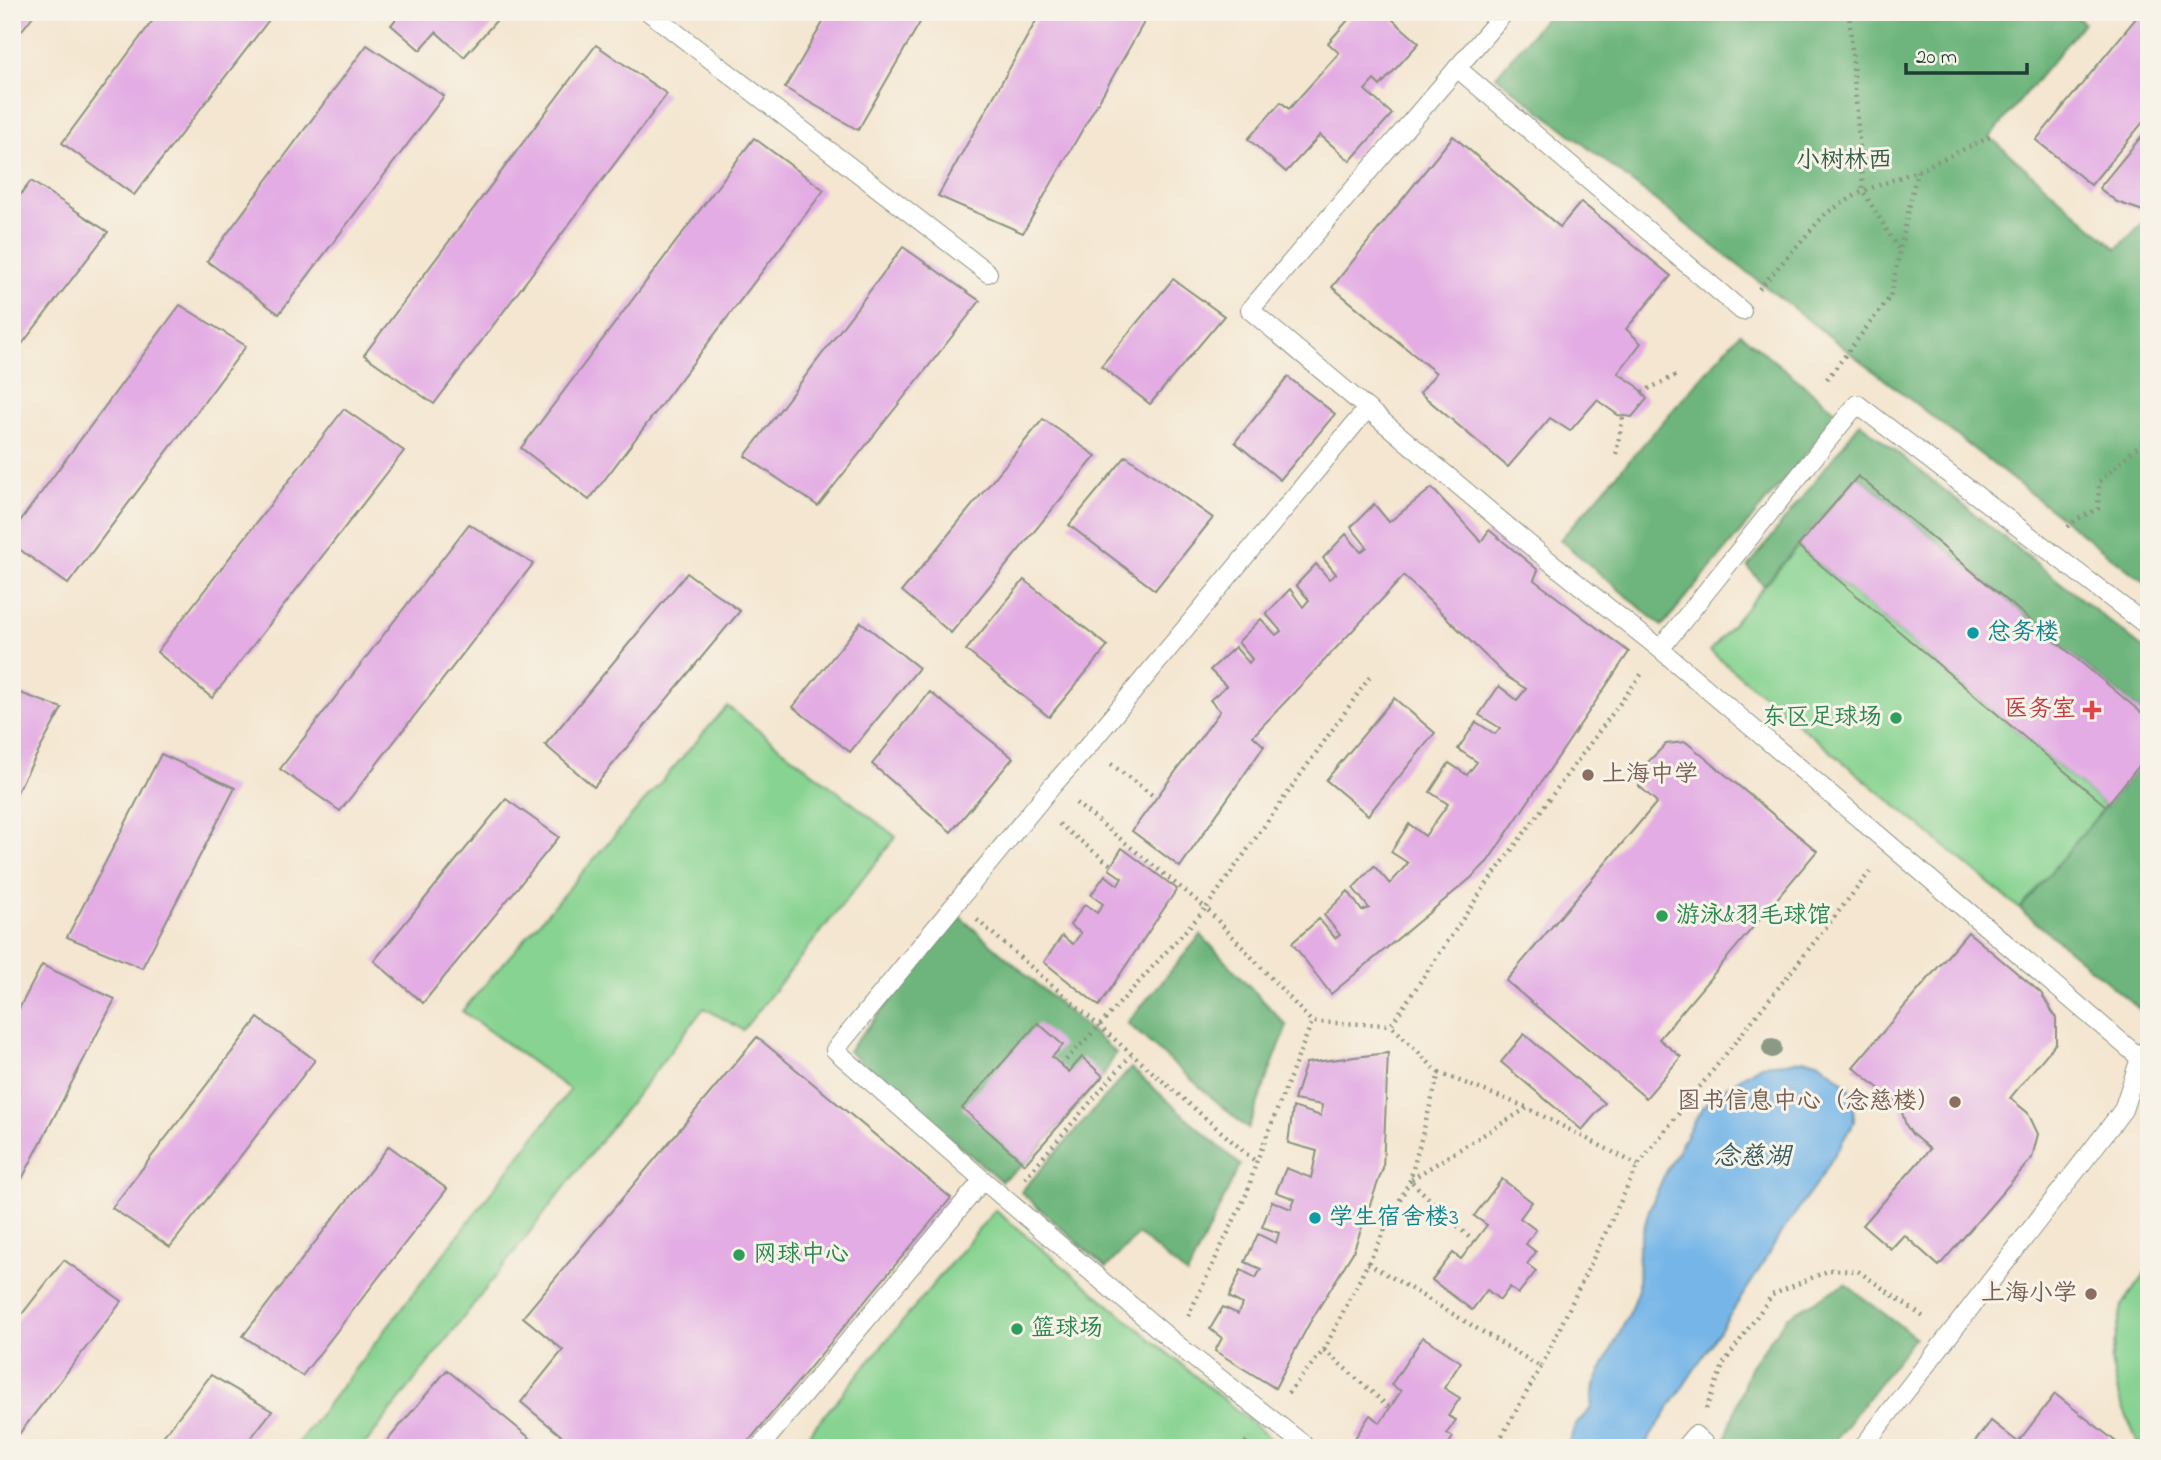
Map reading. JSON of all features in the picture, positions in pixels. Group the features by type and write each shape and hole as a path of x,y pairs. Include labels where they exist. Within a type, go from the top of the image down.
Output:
{"lane":[{"path":"649,12 988,273"},
{"path":"1505,12 1250,310 2146,1056 2123,1110 1862,1448"},
{"path":"1458,68 1742,311"},
{"path":"1660,649 1857,404 2149,627"},
{"path":"1308,1448 1175,1343 835,1050 892,973 958,904 1367,409"},
{"path":"759,1448 983,1180"},
{"path":"1690,1442 1709,1448"}],"path":[{"path":"1849,12 1863,191 1900,252"},
{"path":"1742,311 1769,276 1826,213 1863,191 1917,171 1990,137"},
{"path":"1827,379 1890,297 1917,171"},
{"path":"1642,392 1679,374"},
{"path":"1616,454 1623,416"},
{"path":"2045,548 2077,519 2098,509 2099,482 2149,439"},
{"path":"1391,1025 1483,889 1660,649"},
{"path":"1061,1065 1206,908 1372,674"},
{"path":"1088,746 1156,798"},
{"path":"1054,785 1206,908 1312,1023 1391,1025 1439,1073 1527,1108 1639,1165"},
{"path":"1037,806 1111,865"},
{"path":"1495,1448 1541,1367 1639,1165 1891,845"},
{"path":"958,904 1256,1163"},
{"path":"1175,1343 1247,1193 1256,1163 1312,1023"},
{"path":"1006,1200 1131,1055"},
{"path":"1268,1416 1324,1350 1410,1180 1439,1073"},
{"path":"1410,1180 1527,1108"},
{"path":"1410,1180 1474,1242"},
{"path":"1368,1262 1541,1367"},
{"path":"1690,1442 1724,1363 1772,1295 1830,1270 1858,1271 1949,1335"},
{"path":"1324,1350 1390,1408"}],"green space":[{"name":"小树林西","path":"1550,12 2071,12 2084,23 1990,137 2117,249 2144,221 2149,225 2149,586 1496,76"},
{"path":"1740,333 1839,414 1662,626 1560,540"},
{"path":"1860,423 2149,653 2149,719 1858,476 1764,586 1748,567"},
{"name":"东区足球场","path":"1798,546 2106,806 2020,909 1710,651"},
{"path":"727,706 896,837 743,1030 704,1008 362,1448 294,1448 570,1090 462,1011"},
{"path":"2149,754 2149,1017 2020,909"},
{"path":"960,917 1116,1053 1103,1076 1025,1164 1001,1181 848,1051"},
{"path":"1201,935 1287,1026 1248,1129 1127,1023"},
{"path":"1131,1068 1240,1165 1187,1275 1138,1234 1106,1268 1021,1192"},
{"name":"篮球场","path":"995,1210 1282,1448 797,1448"},
{"path":"2149,1267 2149,1448 2140,1448 2119,1398 2111,1361 2122,1306"},
{"path":"1845,1284 1915,1337 1829,1448 1739,1448 1726,1437 1750,1367 1787,1317"}],"water":[{"name":"念慈湖","path":"1804,1059 1818,1061 1848,1085 1854,1106 1854,1122 1820,1179 1779,1236 1643,1448 1567,1448 1575,1426 1591,1408 1594,1385 1628,1316 1638,1289 1639,1246 1649,1210 1695,1119 1712,1096 1761,1065"}],"building":[{"path":"12,12 36,12 12,43"},
{"path":"159,12 275,12 134,195 62,143"},
{"path":"402,12 504,12 464,57 436,32 420,50 391,25"},
{"path":"829,12 926,12 858,130 785,88"},
{"path":"1041,12 1150,12 1023,233 938,196"},
{"path":"1355,12 1384,12 1419,43 1380,86 1374,80 1365,90 1392,114 1350,161 1320,135 1286,172 1248,139 1281,102 1289,109 1339,53 1328,43"},
{"path":"2141,12 2149,12 2149,115 2091,185 2036,140"},
{"path":"367,45 444,96 279,314 207,261"},
{"path":"596,45 667,94 434,404 364,355"},
{"path":"2149,127 2149,213 2117,202 2099,188"},
{"path":"1453,136 1560,227 1581,202 1671,276 1626,329 1641,343 1618,373 1637,386 1647,399 1632,417 1618,415 1597,400 1570,431 1550,418 1508,467 1420,393 1436,373 1332,287"},
{"path":"754,138 824,190 589,500 521,448"},
{"path":"31,181 108,232 12,357 12,206"},
{"path":"903,247 980,301 818,506 745,456"},
{"path":"1173,279 1224,316 1150,404 1101,366"},
{"path":"180,305 246,346 68,584 12,544 12,532"},
{"path":"1288,377 1335,414 1280,480 1235,442"},
{"path":"344,409 404,451 212,698 157,652"},
{"path":"1043,419 1096,456 951,633 902,591"},
{"path":"1126,456 1213,518 1155,590 1069,525"},
{"name":"总务楼","path":"1858,476 2149,719 2149,754 2106,806 1798,546"},
{"path":"1432,488 1481,542 1489,530 1538,570 1534,580 1629,652 1488,861 1331,994 1292,943 1319,919 1335,938 1340,935 1324,915 1348,891 1362,911 1369,908 1353,888 1374,866 1390,884 1408,863 1391,852 1409,824 1425,836 1448,804 1430,792 1449,763 1467,775 1477,762 1458,749 1476,722 1495,734 1500,728 1479,715 1499,686 1517,700 1526,689 1506,676 1404,576 1253,736 1264,746 1180,867 1132,831 1220,711 1210,700 1226,686 1210,670 1235,647 1249,663 1252,659 1238,642 1261,619 1276,635 1281,631 1266,614 1290,589 1303,607 1309,600 1296,585 1316,564 1329,579 1336,574 1323,558 1346,534 1361,552 1367,547 1351,527 1374,504 1389,522"},
{"path":"469,524 533,564 340,811 280,769"},
{"path":"687,573 740,611 594,787 545,745"},
{"path":"1024,580 1108,646 1049,717 966,650"},
{"path":"861,622 919,668 850,752 793,707"},
{"path":"12,690 62,708 12,801"},
{"path":"930,692 1013,758 951,832 872,764"},
{"path":"1394,698 1435,733 1368,815 1326,780"},
{"name":"游泳&羽毛球馆","path":"1686,742 1817,851 1659,1039 1681,1057 1646,1098 1506,981 1657,802 1639,786 1641,769 1666,744"},
{"path":"161,754 235,788 142,968 67,937"},
{"path":"506,799 559,837 423,1003 374,961"},
{"path":"1122,848 1177,889 1099,1006 1044,962 1062,936 1073,944 1081,933 1070,925 1085,904 1097,913 1103,904 1091,895 1105,875 1118,885 1122,878 1109,869"},
{"name":"图书信息中心（念慈楼）","path":"1968,932 2041,993 2056,1018 2056,1043 2010,1098 2028,1113 2038,1134 2032,1158 1939,1266 1904,1235 1891,1249 1863,1225 1930,1149 1912,1134 1900,1106 1853,1067"},
{"path":"42,965 115,999 22,1179 12,1175 12,1022"},
{"path":"258,1018 315,1060 170,1247 112,1208"},
{"path":"1038,1023 1063,1045 1052,1057 1069,1072 1082,1057 1103,1076 1025,1164 962,1108"},
{"path":"1524,1034 1605,1103 1582,1130 1501,1062"},
{"name":"网球中心","path":"757,1037 951,1198 743,1448 576,1448 521,1402 563,1350 523,1317"},
{"name":"学生宿舍楼3","path":"1388,1053 1383,1168 1353,1252 1309,1324 1275,1388 1215,1351 1222,1338 1210,1329 1223,1307 1238,1314 1242,1304 1229,1297 1241,1270 1256,1278 1261,1269 1245,1262 1258,1234 1276,1243 1279,1233 1262,1227 1272,1201 1291,1209 1295,1199 1276,1192 1286,1168 1311,1178 1317,1151 1288,1143 1293,1107 1321,1116 1322,1105 1294,1100 1306,1063"},
{"path":"389,1146 447,1189 302,1376 243,1336"},
{"path":"1502,1179 1532,1202 1520,1218 1536,1230 1526,1244 1536,1252 1527,1264 1536,1271 1518,1294 1510,1287 1500,1300 1487,1290 1472,1310 1432,1280 1453,1253 1461,1259 1487,1225 1474,1216"},
{"path":"64,1260 122,1301 12,1443 12,1327"},
{"path":"1423,1337 1461,1362 1444,1388 1460,1398 1448,1416 1456,1420 1447,1433 1453,1437 1446,1448 1369,1448 1355,1438 1370,1415 1380,1423 1401,1391 1391,1385"},
{"path":"447,1370 542,1448 381,1448"},
{"path":"211,1375 272,1411 243,1448 154,1448"},
{"path":"2055,1394 2124,1448 1970,1448 1991,1421 2018,1442"}],"place":[{"name":"总务楼","path":"1973,633"},
{"name":"医务室","path":"2092,710"},
{"name":"东区足球场","path":"1896,718"},
{"name":"上海中学","path":"1588,775"},
{"name":"游泳&羽毛球馆","path":"1662,916"},
{"name":"图书信息中心（念慈楼）","path":"1955,1102"},
{"name":"学生宿舍楼3","path":"1315,1218"},
{"name":"网球中心","path":"739,1255"},
{"name":"上海小学","path":"2091,1294"},
{"name":"篮球场","path":"1017,1329"}]}
